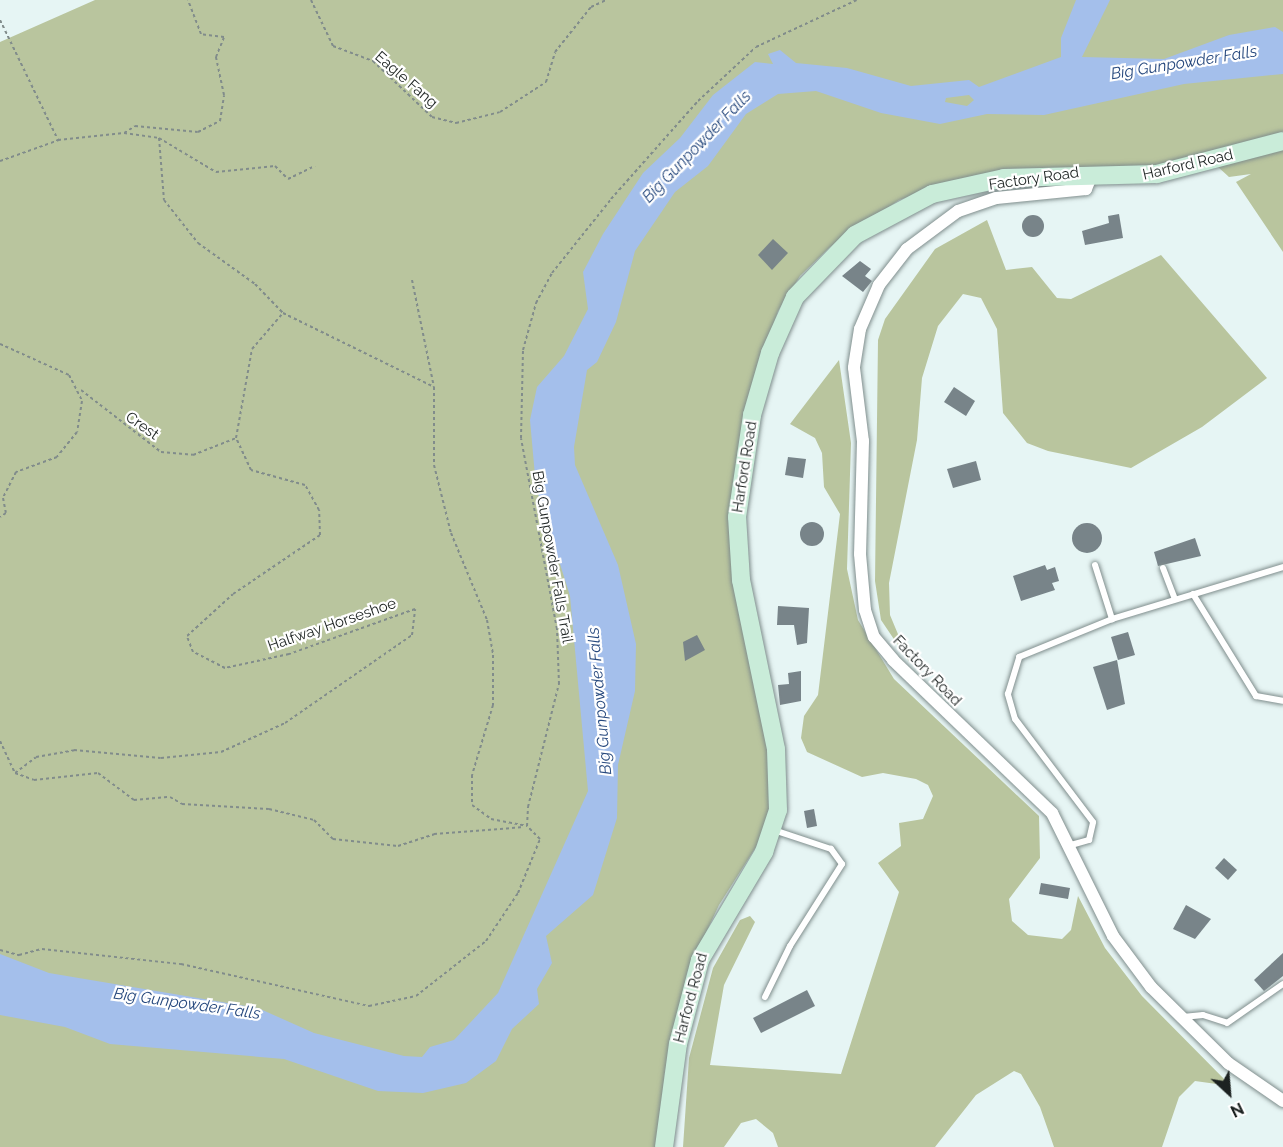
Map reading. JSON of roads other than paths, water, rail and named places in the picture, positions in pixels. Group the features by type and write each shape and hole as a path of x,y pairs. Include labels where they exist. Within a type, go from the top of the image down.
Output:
{"main road":[{"name":"Harford Road","path":"664,1147 673,1067 700,960 774,830 780,798 777,758 741,580 737,517 752,415 788,308 842,245 915,201 987,180 1090,179 1157,174 1283,141"}],"street":[{"name":"Factory Road","path":"1090,179 1086,189 978,202 923,235 879,285 860,329 854,368 864,457 860,572 874,637 920,689 1037,797 1071,845 1113,936 1179,1017 1247,1079 1283,1101"}],"lane":[{"path":"1095,565 1112,619"},
{"path":"1071,845 1089,840 1094,822 1016,720 1008,684 1019,657 1031,649 1112,619 1283,567"},
{"path":"1163,568 1175,599"},
{"path":"1193,594 1256,696 1283,701"},
{"path":"765,997 790,946 842,864 831,849 774,830"},
{"path":"1179,1017 1203,1015 1227,1023 1283,984"}],"water":[{"name":"Big Gunpowder Falls","path":"1076,0 1110,0 1082,57 1164,59 1229,35 1275,27 1283,32 1283,74 1184,84 1044,115 987,114 940,124 881,113 816,91 778,94 746,114 708,166 675,192 635,251 616,322 597,362 587,370 574,447 575,465 618,565 636,644 635,691 618,765 617,818 593,895 546,936 552,963 537,989 539,1004 512,1029 496,1061 466,1083 423,1093 378,1091 284,1059 110,1044 65,1027 0,1015 0,954 49,973 258,1008 314,1033 404,1056 422,1057 430,1047 454,1040 498,993 588,791 570,596 536,487 530,420 537,387 564,356 588,309 583,272 603,234 643,173 680,138 713,95 755,62 773,64 768,54 780,50 796,63 847,68 911,86 969,80 979,87 1061,57 1061,38","holes":["969,95 974,100 967,106 945,102 946,98"]}]}
